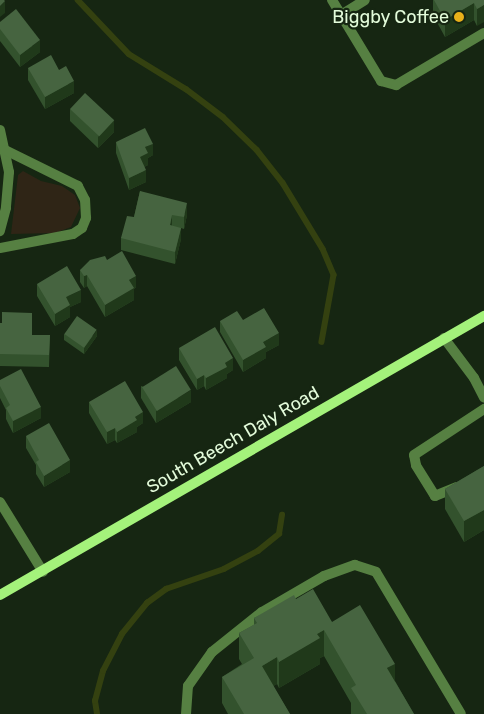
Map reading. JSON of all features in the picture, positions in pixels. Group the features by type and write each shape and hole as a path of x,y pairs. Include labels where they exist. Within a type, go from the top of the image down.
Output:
{"street":[{"path":"332,0 381,81 396,85 484,33"},
{"path":"341,15 365,0"},
{"path":"0,130 6,150 8,190 0,231"},
{"path":"0,248 73,234 82,228 86,218 85,200 78,186 6,150"},
{"name":"South Beech Daly Road","path":"0,595 43,572 484,316"},
{"path":"444,338 474,378 484,398"},
{"path":"470,479 441,496 435,496 416,465 414,455 484,409"},
{"path":"0,502 43,572"},
{"path":"186,714 188,686 212,652 262,612 324,576 355,565 376,572 461,714"}],"shaded area":[{"path":"23,171 41,181 62,186 75,195 80,208 71,227 55,233 11,234 18,175"}],"building":[{"path":"0,0 5,1 0,6"},
{"path":"434,0 484,0 484,5 477,9 474,3 445,20"},
{"path":"16,9 40,40 20,55 0,29 0,22"},
{"path":"51,55 59,70 66,66 74,81 45,97 28,68"},
{"path":"85,93 114,120 99,136 70,109"},
{"path":"145,128 153,144 145,147 148,153 140,157 146,170 129,178 116,142"},
{"path":"140,191 187,203 184,217 172,215 170,225 181,228 175,252 121,238 127,216 134,217"},
{"path":"122,251 136,276 129,280 134,288 105,305 87,275 84,276 80,270 90,260 105,256 107,260"},
{"path":"67,266 81,290 66,297 70,305 55,314 37,284"},
{"path":"264,308 279,333 263,342 266,347 243,360 220,321 237,311 243,320"},
{"path":"2,312 32,313 32,335 50,335 49,355 0,354"},
{"path":"77,316 97,330 84,348 64,334"},
{"path":"215,327 233,358 225,363 227,367 206,378 204,375 197,379 179,348"},
{"path":"176,366 191,390 157,411 142,387"},
{"path":"21,369 41,407 13,421 6,408 10,405 0,386 0,380"},
{"path":"125,381 143,412 135,417 137,420 117,432 115,428 107,432 89,402"},
{"path":"49,423 70,460 44,476 36,462 39,460 26,436"},
{"path":"484,466 484,510 464,521 445,489"},
{"path":"313,589 332,622 360,605 395,664 387,668 414,714 367,714 351,688 356,685 324,630 317,634 320,638 279,662 277,657 262,666 290,714 244,714 222,677 254,658 239,633 257,623 254,618 294,595 296,599"}],"waterway":[{"path":"78,0 129,54 186,89 223,117 257,150 283,183 323,249 334,275 322,342"},
{"path":"97,714 95,701 103,671 122,634 147,603 166,589 224,569 258,551 279,534 282,515"}],"place":[{"name":"Biggby Coffee","path":"459,17"}]}
